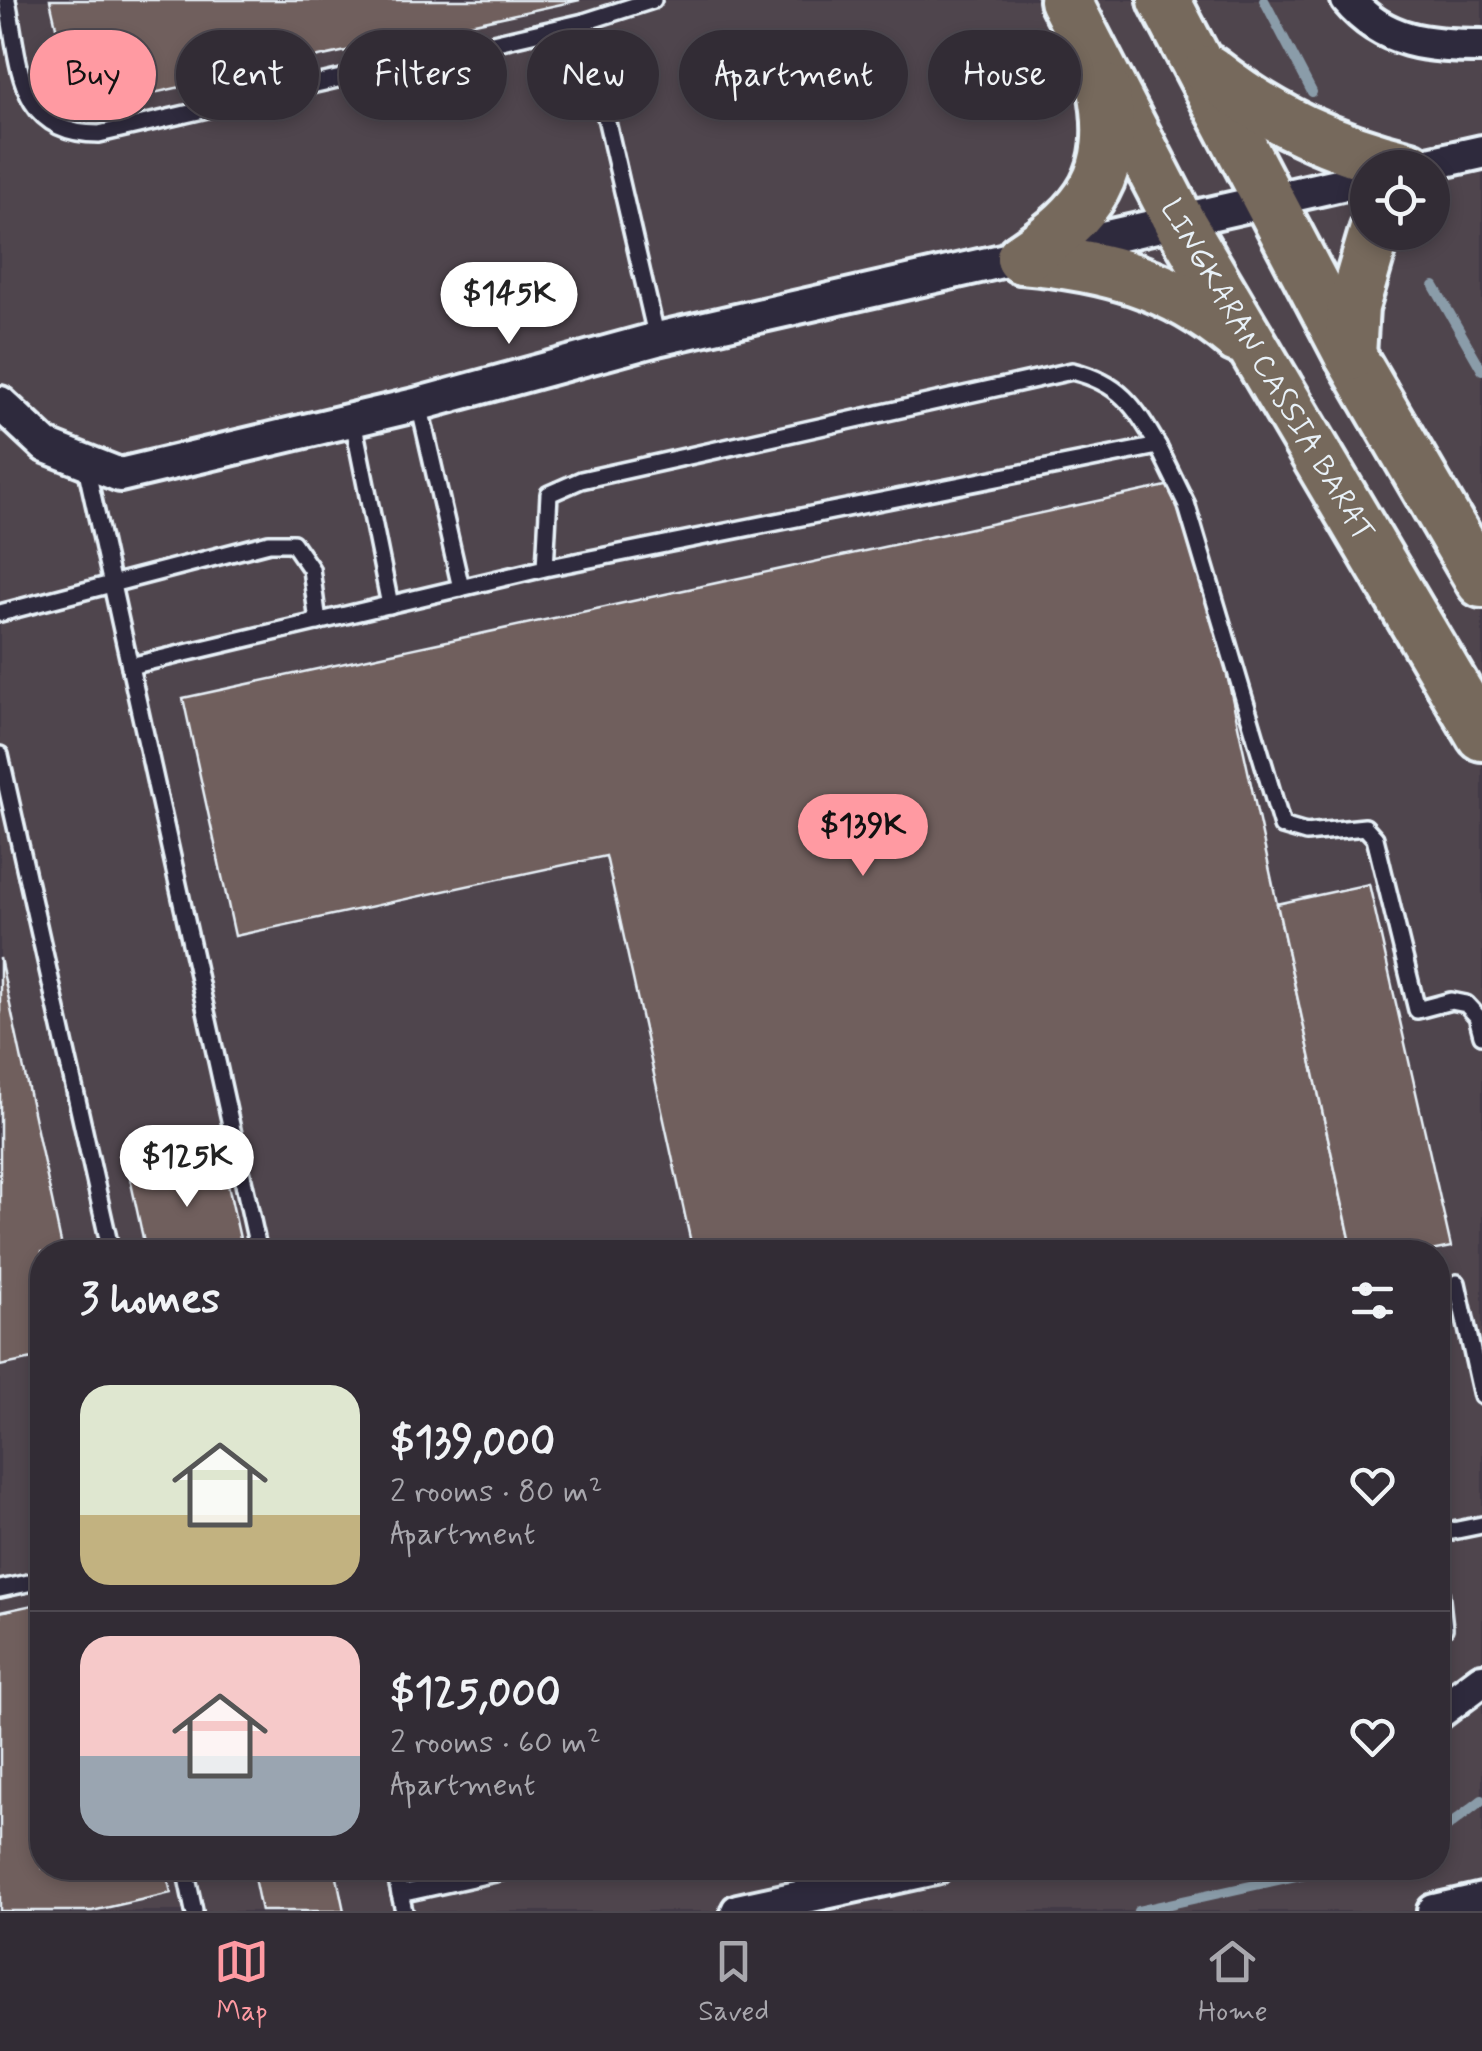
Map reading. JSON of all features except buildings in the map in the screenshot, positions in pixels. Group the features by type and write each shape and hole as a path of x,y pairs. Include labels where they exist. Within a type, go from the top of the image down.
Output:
{"main road":[{"name":"LINGKARAN CASSIA BARAT","path":"1065,0 1180,223 1482,735"},
{"path":"1164,0 1350,355 1482,582"},
{"path":"1198,61 1244,99 1296,130 1350,152"},
{"path":"1022,258 1068,226 1099,180 1111,126 1101,72"},
{"path":"1350,355 1353,307 1370,250"},
{"path":"1022,258 1087,264 1148,281 1206,311 1255,352"}],"street":[{"path":"1348,0 1364,18 1423,46 1482,46"},
{"path":"1450,159 1482,152"},
{"path":"0,402 46,446 120,475 352,421 657,339 1350,183"},
{"path":"1450,1705 1482,1680"},
{"path":"738,1911 880,1880"},
{"path":"1434,1911 1482,1900"}],"lane":[{"path":"7,0 33,107 50,125 74,134 99,134 584,22 653,0"},
{"path":"584,22 657,339"},
{"path":"545,568 549,494 581,480 1072,371 1104,379 1136,408 1186,502 1282,826 1306,833 1365,827 1375,838 1417,1010 1451,1002 1466,1004 1477,1016 1482,1035"},
{"path":"419,404 462,588"},
{"path":"352,421 390,605"},
{"path":"130,666 545,568 1158,446"},
{"path":"85,462 256,1240"},
{"path":"0,613 269,543 293,543 312,569 318,622"},
{"path":"0,755 108,1240"},
{"path":"1457,1283 1482,1396"},
{"path":"1450,1532 1482,1525"},
{"path":"0,1589 30,1583"},
{"path":"188,1880 194,1911"},
{"path":"402,1903 478,1880"}],"shaded area":[{"path":"0,0 1482,0 1482,1911 0,1911"}],"waterway":[{"path":"1264,0 1312,92"},
{"path":"1434,286 1482,370"},
{"path":"1450,1825 1482,1800"},
{"path":"1138,1911 1278,1880"}]}
